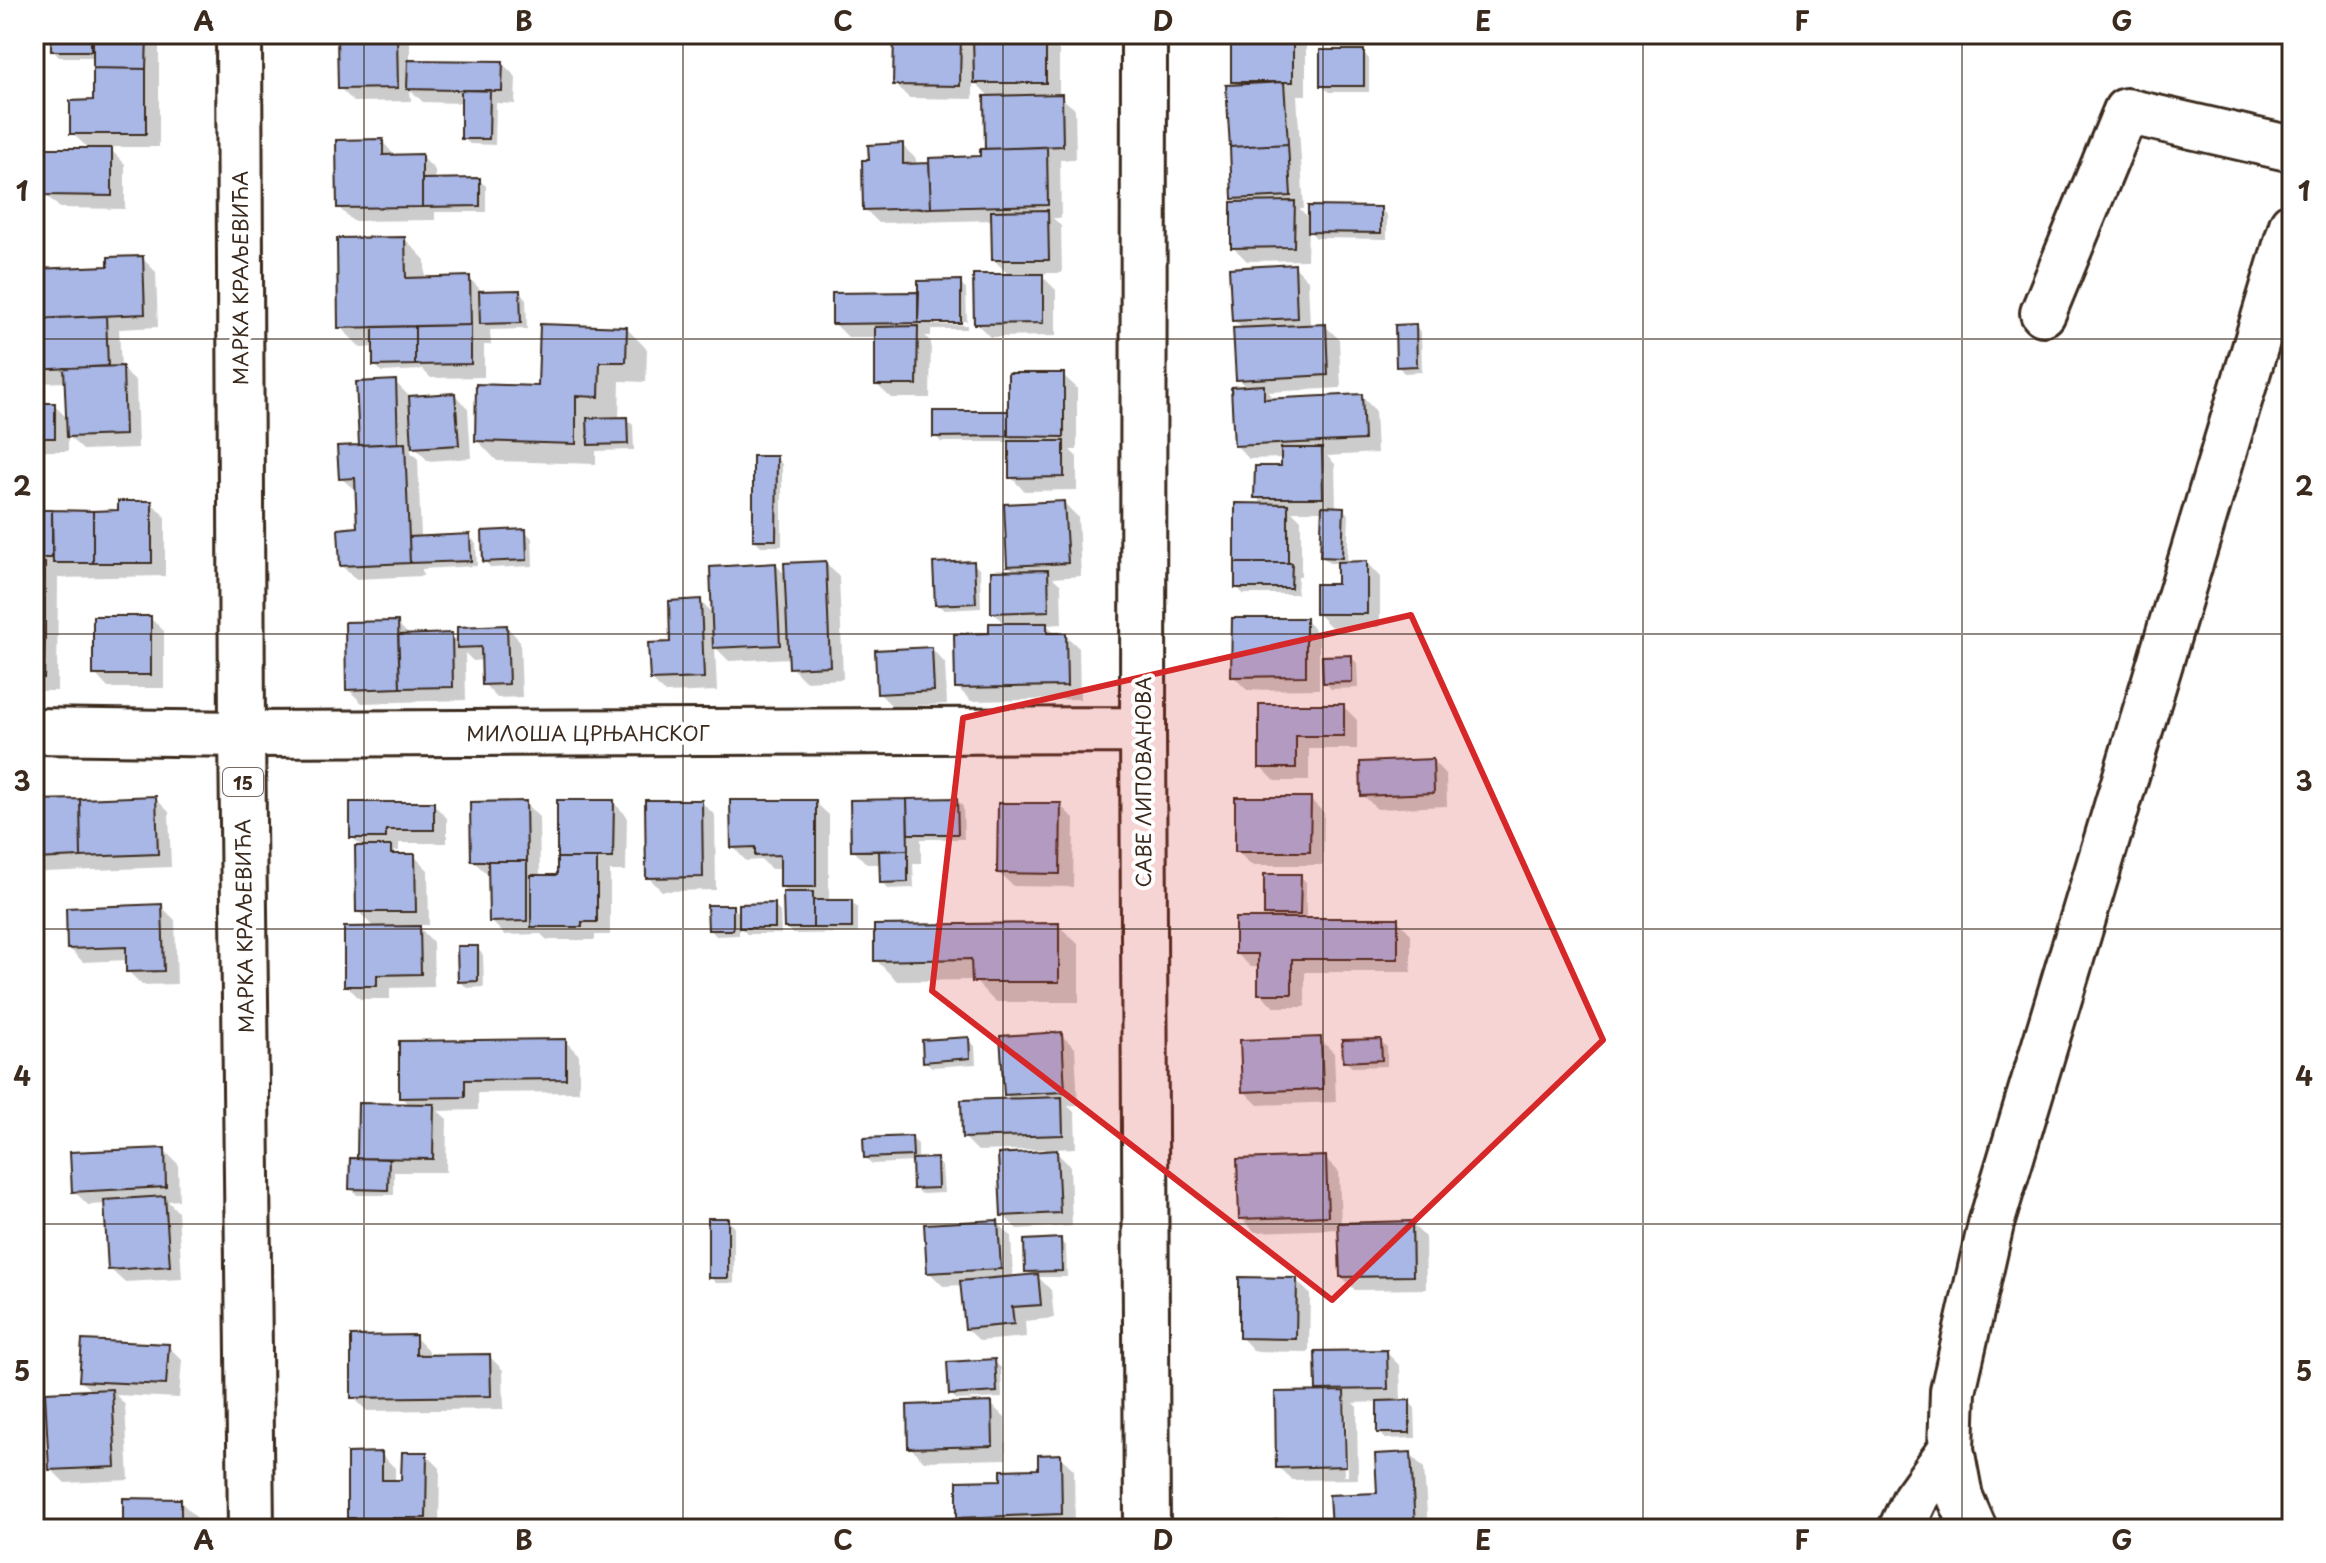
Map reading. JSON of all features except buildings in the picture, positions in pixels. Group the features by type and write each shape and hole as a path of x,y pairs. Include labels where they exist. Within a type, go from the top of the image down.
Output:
{"street":[{"name":"МАРКА КРАЉЕВИЋА","path":"239,34 242,734 251,1529"},
{"name":"САВЕ ЛИПОВАНОВА","path":"1144,34 1147,1529"},
{"path":"2043,313 2126,111 2292,149"},
{"path":"1974,1529 1960,1497 1951,1449 1953,1391 1991,1224 2292,225"},
{"name":"МИЛОША ЦРЊАНСКОГ","path":"34,731 242,734 1143,730"},
{"path":"1901,1529 1915,1499 1951,1449"}],"highlighted area":[{"path":"1411,615 1603,1040 1332,1300 932,991 963,718"}]}
